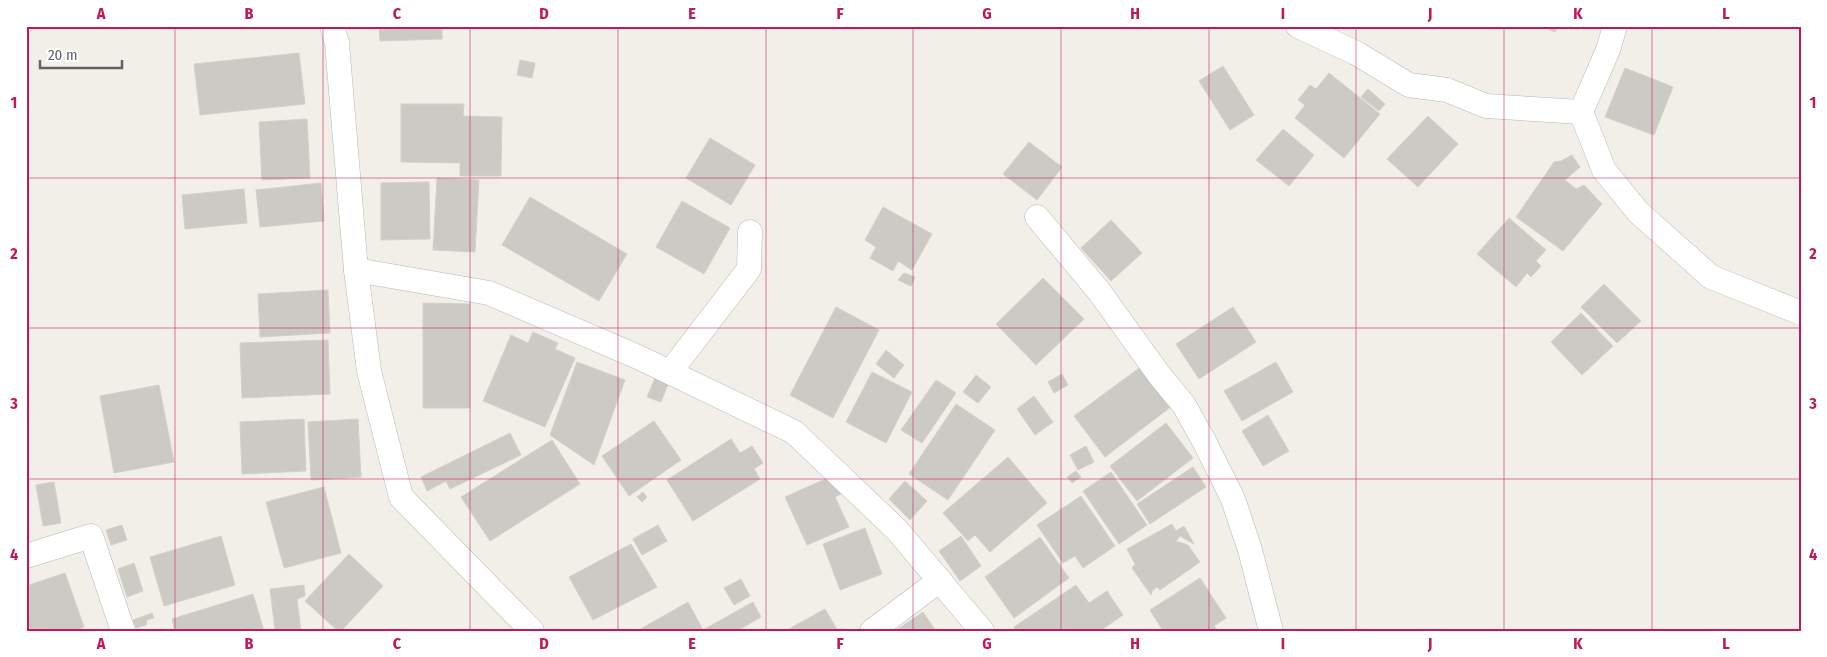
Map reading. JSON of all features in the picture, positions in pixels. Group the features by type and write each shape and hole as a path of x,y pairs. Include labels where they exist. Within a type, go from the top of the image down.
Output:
{"street":[{"path":"332,26 338,43 356,270 369,370 401,496 532,631"},
{"path":"1298,26 1356,53 1409,84 1448,90 1486,106 1581,112"},
{"path":"1615,26 1608,50 1581,112 1604,170 1638,212 1712,277 1801,313"},
{"path":"1037,217 1098,290 1160,376 1184,405 1233,499 1250,550 1271,631"},
{"path":"670,372 749,269 750,232"},
{"path":"356,270 489,293 638,357 794,432 896,530 982,631"},
{"path":"26,556 91,536 123,631"},
{"path":"872,631 940,580"}],"building":[{"path":"379,26 490,26 442,28 442,39 380,41"},
{"path":"1541,26 1558,26 1555,32"},
{"path":"299,53 305,104 200,115 194,64"},
{"path":"520,60 535,63 532,78 517,75"},
{"path":"1223,66 1254,115 1230,130 1199,81"},
{"path":"1625,68 1673,87 1654,135 1605,117"},
{"path":"1329,73 1380,114 1344,158 1295,118 1305,105 1298,100 1310,85 1316,89"},
{"path":"1368,89 1385,104 1379,111 1361,97"},
{"path":"401,104 464,104 463,116 502,117 501,176 460,176 460,163 401,162"},
{"path":"1428,116 1458,144 1418,187 1387,159"},
{"path":"307,119 310,178 262,180 259,122"},
{"path":"1283,129 1314,155 1289,186 1256,160"},
{"path":"710,138 755,165 731,205 686,178"},
{"path":"1029,142 1062,167 1037,200 1003,174"},
{"path":"1572,155 1580,167 1565,180 1576,189 1584,185 1602,204 1563,251 1516,217 1554,162 1561,161"},
{"path":"437,178 479,180 475,252 433,250"},
{"path":"429,182 430,239 381,240 381,183"},
{"path":"321,183 324,221 260,227 256,190"},
{"path":"244,189 247,223 185,229 182,195"},
{"path":"530,197 627,254 599,301 502,245"},
{"path":"682,201 730,228 704,274 656,247"},
{"path":"883,207 932,234 912,270 898,261 893,271 870,258 876,247 865,240"},
{"path":"1509,218 1546,250 1536,261 1541,266 1531,277 1527,273 1516,287 1477,254"},
{"path":"1111,220 1142,253 1111,281 1081,248"},
{"path":"904,273 915,277 911,286 898,280"},
{"path":"1043,278 1084,319 1036,365 996,324"},
{"path":"1604,284 1641,321 1617,343 1581,307"},
{"path":"328,290 330,333 260,337 258,294"},
{"path":"423,303 470,304 470,408 423,408"},
{"path":"836,307 879,330 833,418 790,395"},
{"path":"1233,307 1256,342 1199,379 1176,344"},
{"path":"1581,313 1613,346 1582,375 1551,342"},
{"path":"533,332 558,343 555,349 575,358 545,427 483,401 511,335 528,343"},
{"path":"328,340 330,394 242,398 240,343"},
{"path":"886,350 904,365 894,378 876,364"},
{"path":"577,362 625,380 594,465 550,435"},
{"path":"1276,362 1293,392 1242,421 1224,391"},
{"path":"1142,366 1172,406 1105,457 1074,416"},
{"path":"872,372 912,392 886,443 846,422"},
{"path":"1062,374 1068,385 1054,393 1048,382"},
{"path":"976,375 991,387 978,403 963,392"},
{"path":"655,378 668,384 661,402 647,397"},
{"path":"936,380 956,393 922,443 901,430"},
{"path":"159,385 174,462 114,473 100,396"},
{"path":"1034,396 1053,422 1035,435 1017,409"},
{"path":"956,404 995,430 948,500 909,474"},
{"path":"1268,415 1289,451 1263,466 1242,431"},
{"path":"304,419 306,471 242,474 240,422"},
{"path":"358,419 361,477 311,480 308,422"},
{"path":"654,421 681,460 629,496 602,456"},
{"path":"1166,423 1193,458 1137,501 1110,466"},
{"path":"510,433 521,455 450,489 446,481 427,491 421,477"},
{"path":"731,439 740,453 752,446 763,463 754,469 760,479 693,521 667,480"},
{"path":"552,440 580,484 490,541 461,497"},
{"path":"1086,446 1094,462 1078,470 1070,455"},
{"path":"1008,457 1047,503 990,552 975,535 968,541 943,513"},
{"path":"1193,467 1206,487 1150,524 1137,504"},
{"path":"1076,471 1081,477 1072,483 1067,477"},
{"path":"1111,472 1147,525 1119,544 1083,491"},
{"path":"832,476 841,494 835,497 849,527 807,545 785,497"},
{"path":"905,481 927,501 910,520 889,499"},
{"path":"54,482 61,523 43,526 36,485"},
{"path":"324,487 341,553 284,568 266,502"},
{"path":"643,492 647,497 642,502 637,497"},
{"path":"1081,496 1115,546 1083,568 1075,556 1063,563 1037,525"},
{"path":"1172,524 1176,531 1184,526 1194,544 1180,536 1176,541 1188,545 1200,562 1160,590 1157,587 1152,591 1151,595 1132,568 1135,564 1127,549"},
{"path":"122,525 127,540 111,545 106,530"},
{"path":"658,525 667,541 642,555 633,539"},
{"path":"865,528 882,574 840,590 823,544"},
{"path":"221,536 235,585 164,606 150,557"},
{"path":"961,536 981,566 960,581 939,551"},
{"path":"1040,537 1069,578 1014,618 985,577"},
{"path":"631,544 657,587 593,620 569,577"},
{"path":"349,554 383,586 341,631 338,631 305,601"},
{"path":"134,563 143,591 127,597 118,569"},
{"path":"65,573 84,627 74,631 26,631 26,586"},
{"path":"1200,578 1226,618 1214,626 1218,631 1163,631 1150,610"},
{"path":"741,579 750,596 734,605 724,588"},
{"path":"304,585 305,596 297,599 301,631 275,630 270,589"},
{"path":"1076,585 1089,603 1107,591 1123,615 1100,631 1016,631 1014,627"},
{"path":"253,594 264,631 175,631 172,619"},
{"path":"688,602 703,630 753,602 761,617 737,631 637,631"},
{"path":"825,609 838,631 790,631 789,629"},
{"path":"923,612 936,631 895,631"},
{"path":"152,613 154,618 147,620 146,625 136,628 133,620"}]}
